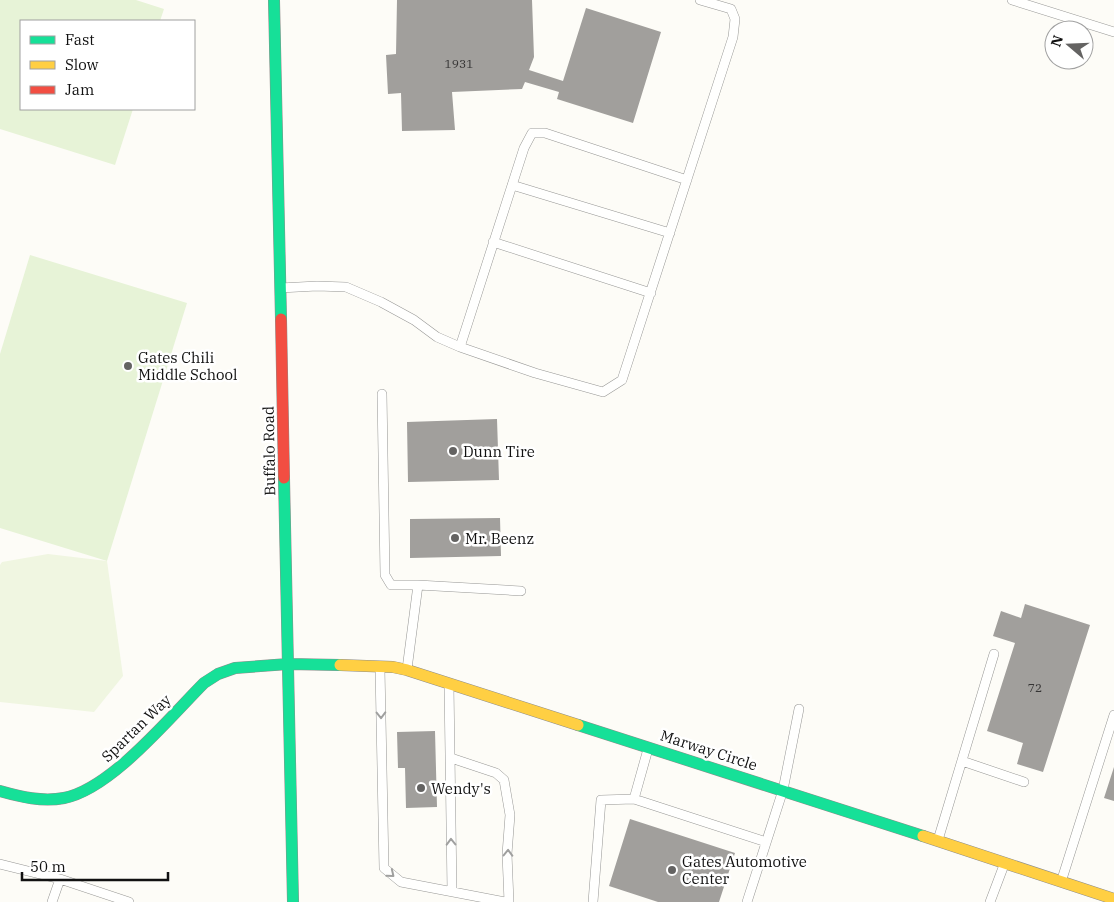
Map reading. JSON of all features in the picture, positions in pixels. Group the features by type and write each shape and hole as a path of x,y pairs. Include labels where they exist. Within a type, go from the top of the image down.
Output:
{"street":[{"name":"Buffalo Road","path":"274,0 293,902"},
{"name":"Marway Circle","path":"288,664 380,666 407,670 783,790 1114,899"},
{"name":"Spartan Way","path":"0,791 32,798 47,799 73,796 122,766 204,683 218,674 235,668 288,664"}],"lane":[{"path":"280,288 346,287 381,302 414,320 437,337 535,373 603,392 622,380 732,37 735,19 731,9 700,0"},
{"path":"1012,0 1114,32"},
{"path":"460,347 524,148 532,133 545,133 687,180"},
{"path":"512,185 670,233"},
{"path":"493,242 651,293"},
{"path":"382,394 385,574 391,585 521,591"},
{"path":"407,670 418,585"},
{"path":"938,841 994,654"},
{"path":"380,666 384,868 401,882 505,902"},
{"path":"448,683 452,891"},
{"path":"747,902 783,790 799,709"},
{"path":"1061,882 1114,716"},
{"path":"634,798 649,747"},
{"path":"450,758 496,773 504,780 510,815 508,854 509,902"},
{"path":"962,761 1024,782"},
{"path":"593,902 601,800 634,798 766,842"},
{"path":"990,902 1005,863"},
{"path":"0,864 60,879 128,902"},
{"path":"52,902 60,879"}],"green space":[{"path":"0,0 136,0 164,9 160,20 20,20 20,110 133,110 115,165 0,129"},
{"path":"30,255 187,303 107,561 0,528 0,354"},
{"path":"48,554 107,561 123,676 94,712 0,702 0,565 2,562"}],"building":[{"path":"397,0 532,0 534,57 529,70 563,81 586,8 661,32 633,123 557,99 559,92 525,82 522,89 452,92 455,130 402,131 401,93 388,94 386,55 396,54"},
{"name":"Dunn Tire","path":"497,419 499,480 408,482 407,422"},
{"name":"Mr. Beenz","path":"500,518 501,556 410,558 410,519"},
{"path":"1025,604 1090,625 1043,772 1017,764 1023,743 987,731 1015,643 993,636 1001,611 1021,618"},
{"name":"Wendy's","path":"435,731 437,807 406,808 405,768 398,768 397,732"},
{"path":"1114,767 1114,801 1104,798"},
{"name":"Gates Automotive Center","path":"630,819 735,853 719,902 658,902 609,886"}],"traffic: fast":[{"path":"274,0 281,319"},
{"path":"284,478 293,902"},
{"path":"0,791 40,799 64,798 82,792 120,767 204,683 218,674 235,668 288,664 340,665"},
{"path":"578,725 923,836"}],"traffic: slow":[{"path":"340,665 393,667 407,670 578,725"},
{"path":"923,836 1114,899"}],"traffic: jam":[{"path":"281,319 284,478"}],"place":[{"name":"Gates Chili Middle School","path":"128,366"},
{"name":"Dunn Tire","path":"453,451"},
{"name":"Mr. Beenz","path":"455,538"},
{"name":"Wendy's","path":"421,788"},
{"name":"Gates Automotive Center","path":"672,870"}]}
